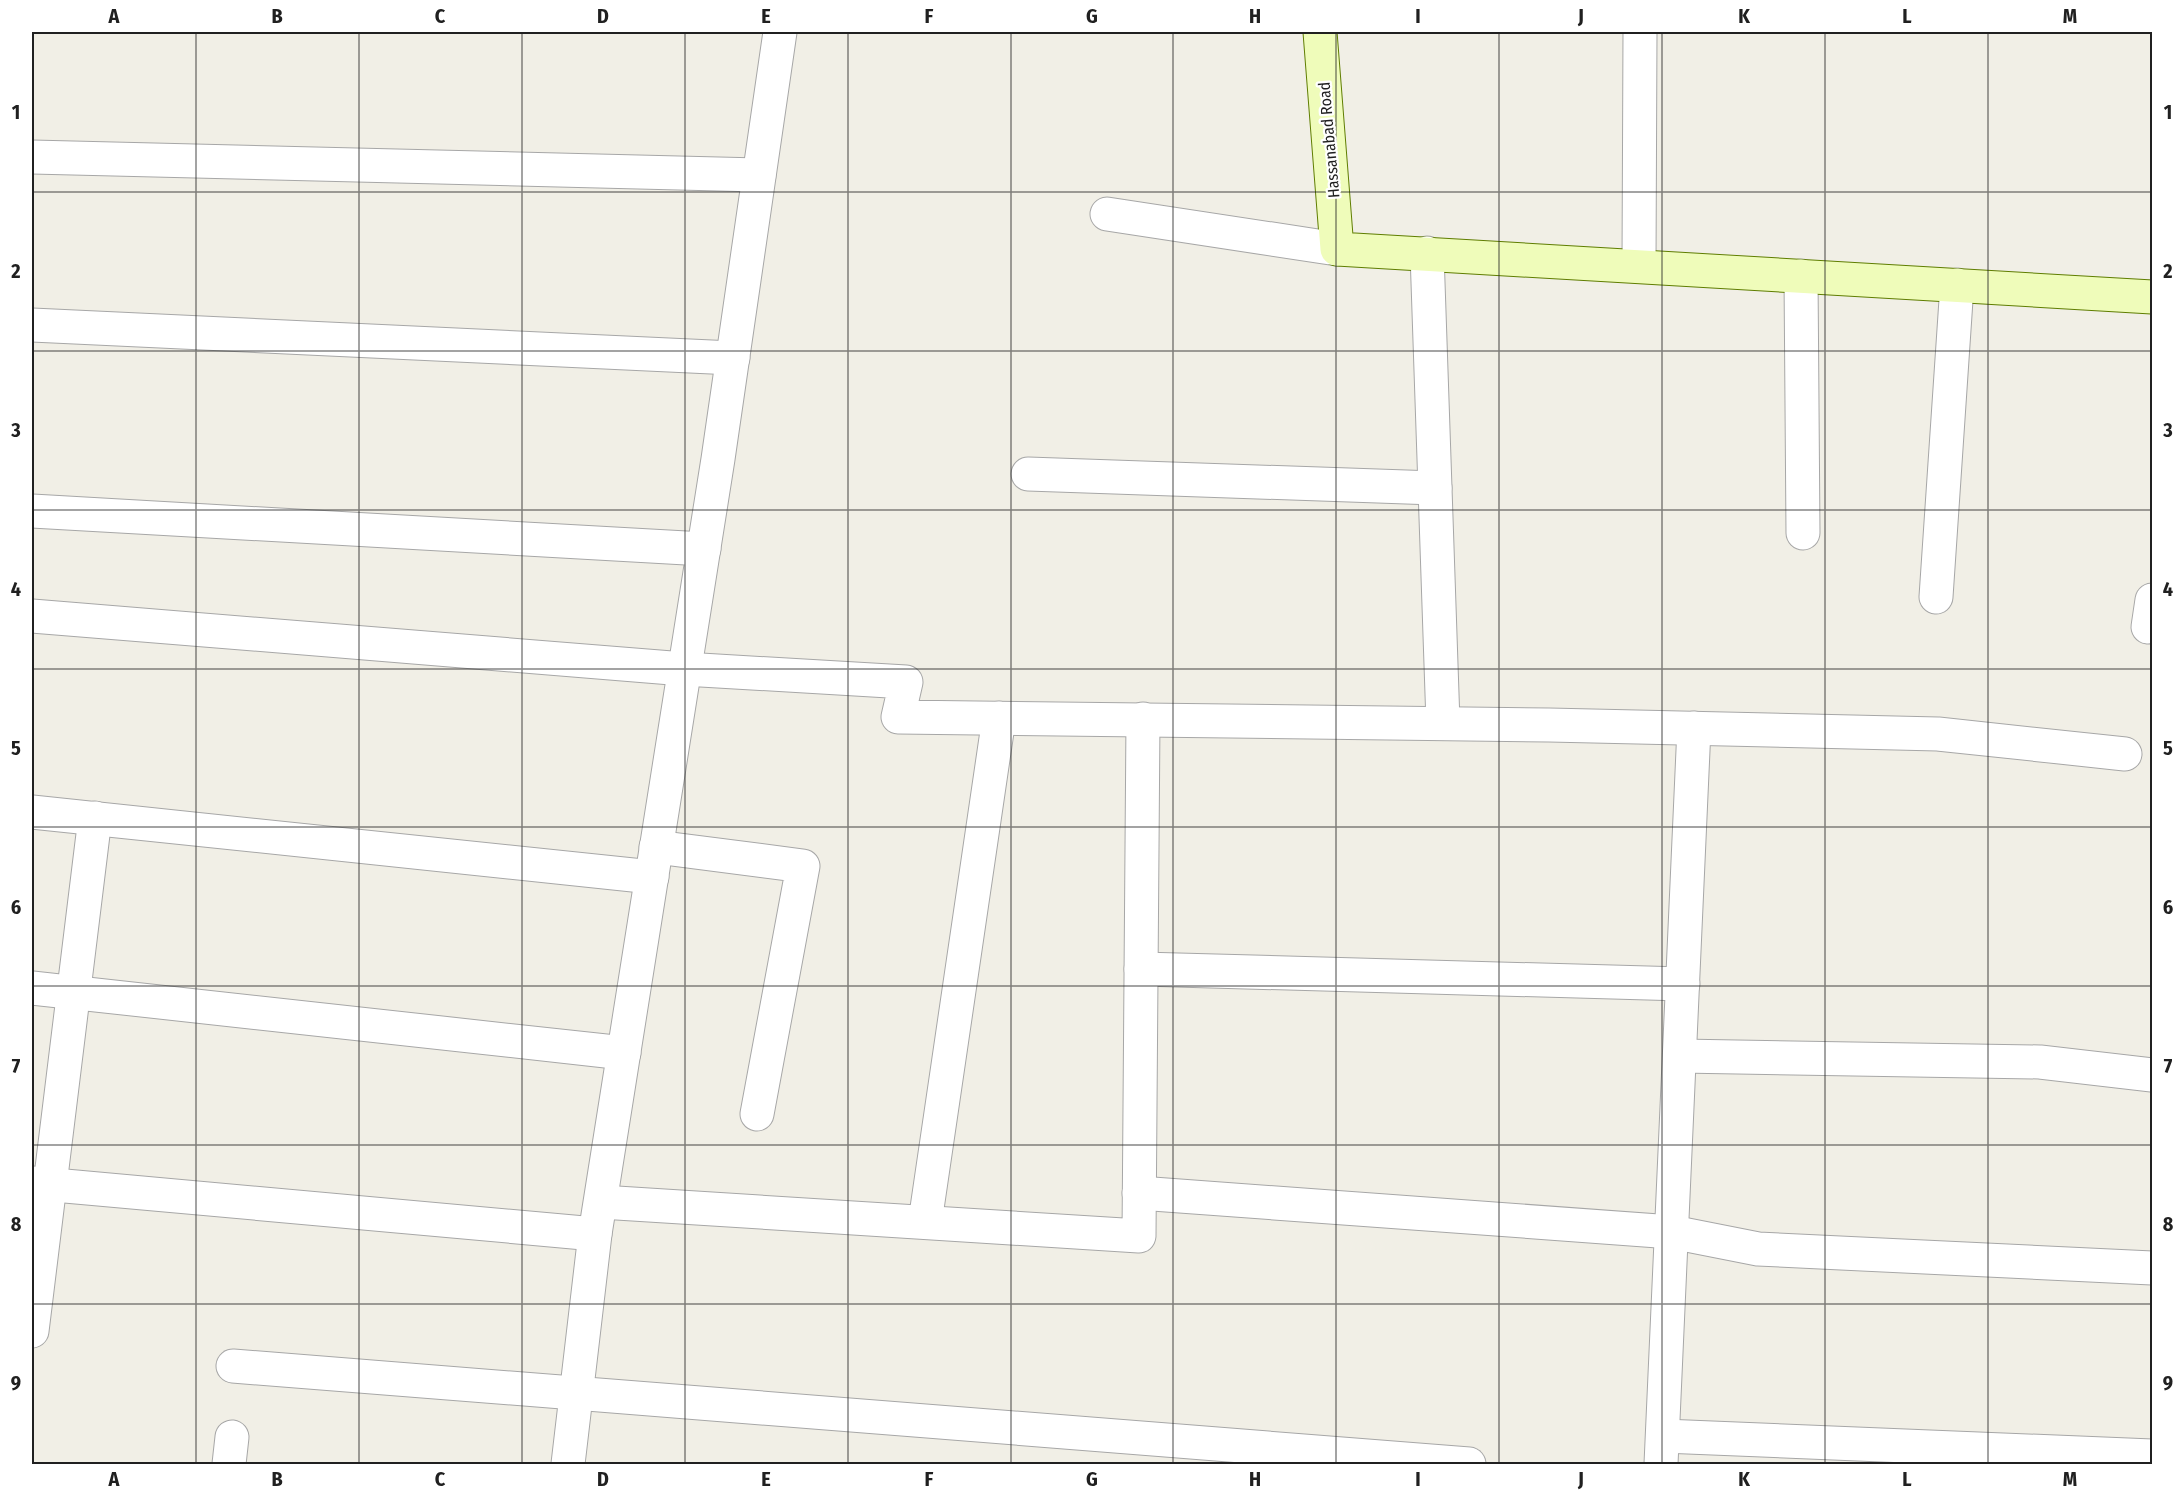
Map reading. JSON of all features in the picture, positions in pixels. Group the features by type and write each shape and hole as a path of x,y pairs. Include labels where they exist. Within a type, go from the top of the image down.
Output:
{"street":[{"path":"568,1464 595,1234 704,549 780,32"},
{"name":"Hassanabad Road","path":"1320,32 1337,249"},
{"path":"1639,266 1640,32"},
{"path":"32,157 759,175"},
{"path":"1107,214 1337,249 2152,297"},
{"path":"1427,254 1443,723"},
{"path":"1801,276 1803,533"},
{"path":"1936,597 1957,285"},
{"path":"32,325 733,358"},
{"path":"1028,474 1435,488"},
{"path":"32,512 704,549"},
{"path":"32,616 684,669 906,682 898,717 1443,723 1938,734 2125,754"},
{"path":"925,1222 999,718"},
{"path":"601,1202 1139,1236 1143,719"},
{"path":"1694,728 1662,1450 2152,1456"},
{"path":"32,812 654,862 803,866 757,1114"},
{"path":"32,1331 40,1184 72,993 95,818"},
{"path":"1141,969 1683,984"},
{"path":"32,988 624,1053"},
{"path":"1680,1056 2040,1062 2152,1075"},
{"path":"40,1184 595,1234"},
{"path":"1139,1193 1672,1232 1758,1249 2152,1268"},
{"path":"233,1366 1469,1464"}]}
